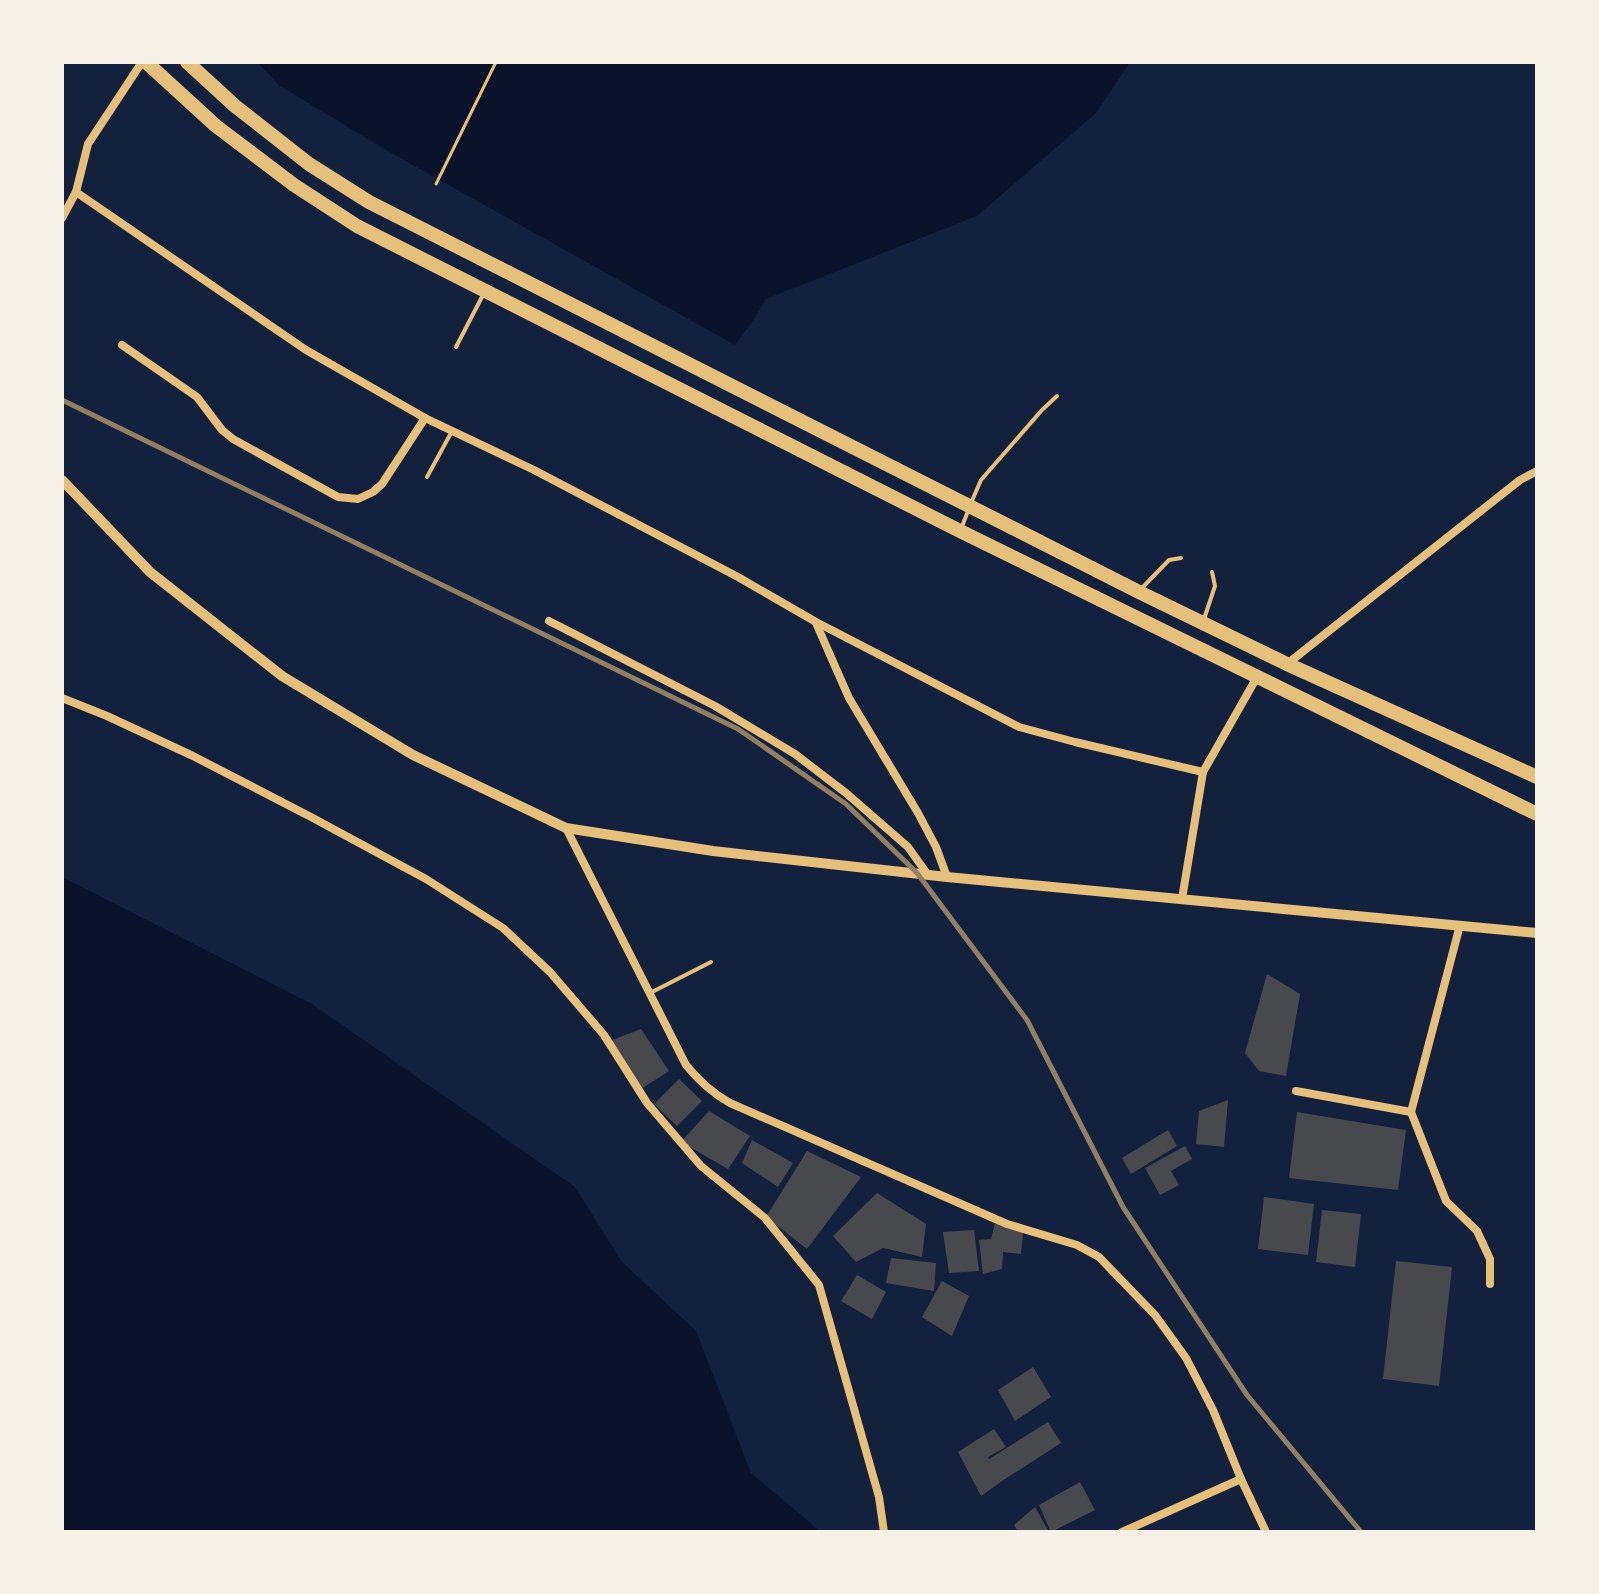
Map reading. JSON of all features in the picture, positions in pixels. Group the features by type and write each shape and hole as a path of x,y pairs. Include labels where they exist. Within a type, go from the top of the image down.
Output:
{"main road":[{"path":"144,62 216,126 294,185 357,226 960,531 1537,814"},
{"path":"187,62 235,106 309,164 369,202 1139,592 1287,664 1537,777"}],"street":[{"path":"62,218 76,192 88,144 144,62"},
{"path":"76,192 306,350 425,418 534,470 1019,727 1203,772"},
{"path":"122,345 197,397 222,430 233,439 338,497 358,499 382,484 425,418"},
{"path":"1287,664 1520,480 1537,471"},
{"path":"62,480 150,572 282,676 413,755 566,828 713,851 928,875 1537,933"},
{"path":"549,621 715,706 795,754 908,847 928,875"},
{"path":"816,622 849,698 918,813 947,877"},
{"path":"1182,899 1203,772 1257,677"},
{"path":"62,698 193,756 426,879 503,928 550,972 604,1035 647,1103 701,1166 765,1218 819,1285 879,1497 884,1532"},
{"path":"566,828 686,1065 696,1078 717,1096 1007,1224 1077,1245 1099,1257 1155,1315 1186,1358 1213,1410 1266,1532"},
{"path":"1460,925 1411,1112 1446,1201 1477,1231 1490,1259 1490,1284"},
{"path":"1296,1091 1411,1112"},
{"path":"1122,1532 1241,1479"}],"lane":[{"path":"456,347 485,291"},
{"path":"960,531 981,480 1057,396"},
{"path":"427,477 452,431"},
{"path":"1139,592 1169,560 1181,558"},
{"path":"1202,622 1215,586 1212,572"},
{"path":"650,994 711,962"}],"path":[{"path":"436,184 496,62"}],"water":[{"path":"257,62 1130,62 1096,113 977,216 766,299 735,345 386,150 280,86"},
{"path":"62,877 312,1004 575,1187 622,1262 696,1331 751,1473 821,1532 62,1532"}],"building":[{"path":"1267,974 1300,994 1286,1076 1259,1071 1245,1053"},
{"path":"641,1029 669,1071 641,1089 610,1041"},
{"path":"679,1079 702,1101 677,1126 654,1104"},
{"path":"1228,1100 1224,1147 1196,1144 1199,1111"},
{"path":"709,1111 750,1136 728,1169 681,1142"},
{"path":"1297,1112 1406,1130 1398,1190 1289,1178"},
{"path":"1168,1130 1177,1146 1131,1174 1122,1158"},
{"path":"752,1140 793,1163 778,1187 742,1163"},
{"path":"1185,1146 1192,1159 1171,1171 1179,1185 1160,1195 1145,1168"},
{"path":"807,1151 861,1177 807,1249 766,1217"},
{"path":"877,1193 926,1224 922,1257 883,1248 856,1262 833,1236"},
{"path":"1264,1197 1314,1204 1308,1255 1258,1249"},
{"path":"1322,1210 1361,1214 1355,1267 1316,1262"},
{"path":"995,1223 1023,1233 1021,1254 1003,1252 1002,1269 983,1274 979,1240 991,1239"},
{"path":"974,1230 979,1271 949,1273 943,1232"},
{"path":"891,1258 936,1263 934,1291 886,1283"},
{"path":"1396,1261 1452,1267 1439,1386 1383,1379"},
{"path":"857,1275 886,1292 872,1319 841,1301"},
{"path":"942,1281 969,1296 952,1336 922,1317"},
{"path":"1033,1367 1051,1397 1015,1421 998,1390"},
{"path":"1048,1422 1061,1443 981,1496 958,1452 994,1429 1006,1447 989,1459"},
{"path":"1080,1482 1095,1510 1051,1532 1039,1505"},
{"path":"1035,1507 1049,1532 1018,1532 1014,1525"}],"railway":[{"path":"62,400 738,729 846,804 917,873 1027,1020 1123,1207 1247,1395 1361,1532"}]}
